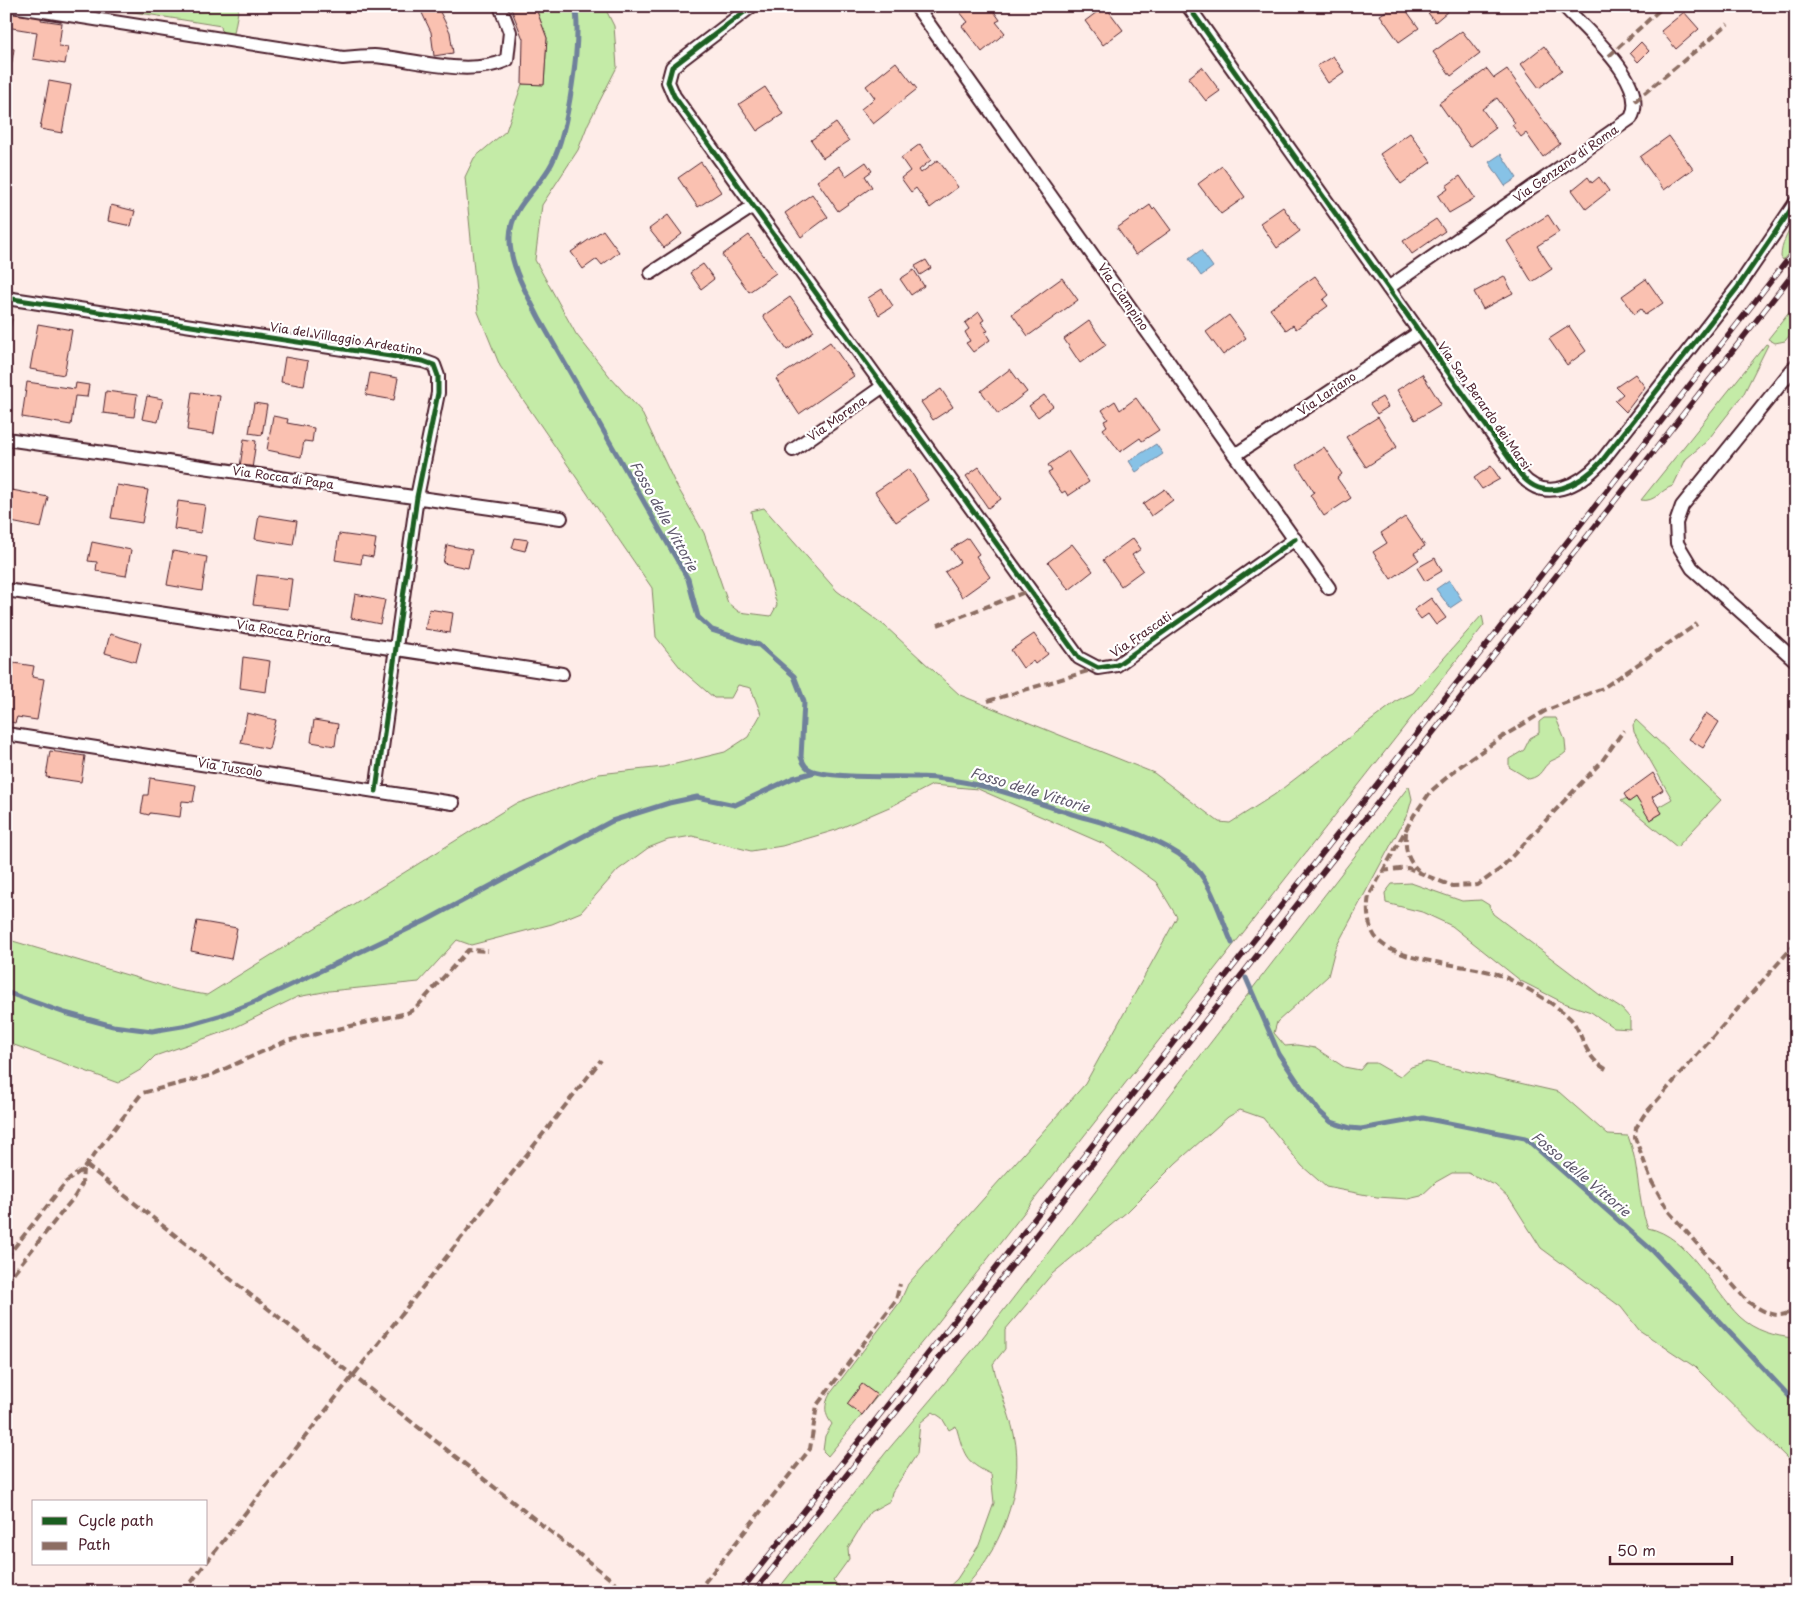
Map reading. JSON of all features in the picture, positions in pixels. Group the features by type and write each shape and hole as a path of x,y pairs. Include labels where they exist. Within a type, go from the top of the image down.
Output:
{"street":[{"path":"12,6 343,58 373,56 474,68 495,65 507,60 510,32 500,6"},
{"name":"Via Frascati","path":"752,6 676,63 668,77 670,89 752,207 1071,650 1087,664 1098,668 1107,668 1127,659 1295,539"},
{"name":"Via Ciampino","path":"916,6 1330,588"},
{"name":"Via San Berardo dei Marsi","path":"1188,6 1524,480 1544,490 1565,488 1590,474 1738,287 1796,202"},
{"name":"Via Genzano di Roma","path":"1388,288 1631,118 1636,101 1630,83 1564,6"},
{"path":"651,273 752,207"},
{"name":"Via del Villaggio Ardeatino","path":"6,298 428,362 437,371 438,393 417,497 376,791"},
{"name":"Via Lariano","path":"1234,455 1420,332"},
{"path":"1796,365 1684,501 1676,530 1680,550 1692,568 1796,661"},
{"name":"Via Morena","path":"793,450 882,387"},
{"name":"Via Rocca di Papa","path":"6,439 561,518"},
{"name":"Via Rocca Priora","path":"6,590 562,674"},
{"name":"Via Tuscolo","path":"6,734 453,802"}],"green space":[{"path":"96,6 239,6 234,33 229,35 222,33 221,26"},
{"path":"535,6 604,6 614,26 617,67 588,124 578,150 542,205 535,260 576,334 611,378 641,411 674,481 704,533 728,603 739,612 771,616 777,605 752,519 751,511 764,508 837,591 885,626 960,695 1154,773 1219,822 1230,823 1274,795 1398,700 1413,693 1482,615 1484,625 936,1325 828,1456 823,1451 825,1436 832,1424 827,1417 826,1409 830,1394 900,1302 908,1284 1085,1084 1177,917 1156,882 1104,844 978,789 932,785 894,805 836,830 782,846 751,851 692,836 668,840 648,848 618,870 581,912 552,924 471,945 457,940 419,982 329,991 297,997 234,1028 155,1056 142,1069 118,1083 6,1042 6,939 178,990 207,995 513,805 599,774 663,767 725,752 748,737 761,714 751,688 738,685 731,698 714,698 683,671 656,637 652,588 500,366 478,312 465,177 474,158 506,131 522,84 544,84 547,38"},
{"path":"1796,220 1796,244 1783,260 1781,252 1788,233"},
{"path":"1796,304 1796,327 1785,341 1775,343 1768,339"},
{"path":"1766,344 1768,345 1743,395 1707,441 1686,459 1673,486 1650,500 1641,500"},
{"path":"1544,718 1556,718 1565,740 1566,752 1551,761 1537,776 1529,779 1509,767 1509,759 1524,750 1530,738 1539,733 1539,722"},
{"path":"1636,720 1721,800 1677,847 1621,801 1627,798 1629,802 1636,797 1651,820 1662,813 1658,807 1672,799 1634,732 1633,725"},
{"path":"1409,786 1412,799 1408,813 1335,949 1328,976 1277,1022 1274,1033 1285,1046 1297,1045 1315,1048 1344,1067 1360,1070 1366,1063 1376,1063 1400,1077 1411,1067 1427,1062 1559,1092 1608,1135 1628,1136 1632,1147 1644,1217 1648,1228 1663,1233 1676,1241 1699,1265 1730,1306 1746,1322 1779,1336 1793,1338 1796,1336 1796,1467 1695,1367 1639,1330 1621,1307 1541,1248 1510,1199 1495,1185 1468,1173 1452,1173 1436,1182 1421,1196 1408,1199 1377,1197 1326,1187 1302,1166 1263,1118 1240,1110 1228,1117 1176,1163 1128,1211 1052,1274 1005,1330 1005,1349 993,1364 1014,1434 1017,1455 1016,1477 1006,1520 997,1540 987,1559 960,1592 943,1592 957,1579 979,1545 994,1503 991,1474 975,1465 966,1456 956,1426 949,1430 942,1418 933,1412 920,1423 917,1454 892,1492 890,1501 870,1512 848,1548 849,1559 833,1581 840,1587 850,1586 853,1592 776,1592 887,1451 976,1346"},
{"path":"1411,883 1462,901 1481,900 1489,905 1493,914 1600,995 1622,1009 1630,1018 1630,1029 1614,1028 1591,1012 1564,1003 1521,981 1452,926 1422,912 1386,903 1385,893 1392,884"}],"water":[{"path":"1501,154 1517,178 1505,186 1489,162"},
{"path":"1201,250 1213,267 1201,276 1189,259"},
{"path":"1156,444 1163,454 1136,472 1129,461"},
{"path":"1449,580 1462,600 1450,608 1436,589"}],"building":[{"path":"437,6 450,32 453,53 434,56 431,32 422,13"},
{"path":"510,6 535,6 547,38 544,85 522,84 523,39"},
{"path":"955,6 990,6 1000,20 996,22 1005,33 982,52 962,26 968,22"},
{"path":"1105,6 1123,30 1103,45 1085,21"},
{"path":"1394,6 1403,6 1419,28 1399,42 1380,15"},
{"path":"1423,6 1454,6 1435,22"},
{"path":"6,11 42,16 41,20 62,23 59,46 68,47 65,64 33,59 37,32 6,27"},
{"path":"1684,12 1699,29 1676,49 1661,31"},
{"path":"1462,31 1480,54 1451,76 1433,52"},
{"path":"1641,42 1649,51 1638,62 1630,53"},
{"path":"1544,46 1562,70 1539,88 1521,64"},
{"path":"6,47 14,49 6,99"},
{"path":"1333,56 1344,72 1328,83 1317,66"},
{"path":"896,62 917,89 873,124 861,109 875,98 866,86"},
{"path":"1202,67 1220,91 1206,101 1188,78"},
{"path":"1487,69 1494,78 1507,69 1560,144 1543,157 1526,133 1521,137 1512,125 1515,123 1497,98 1482,109 1496,128 1470,147 1439,103"},
{"path":"49,81 71,85 62,133 40,129"},
{"path":"765,87 783,114 757,131 739,104"},
{"path":"836,123 849,141 823,158 811,140"},
{"path":"1410,133 1431,162 1401,184 1380,154"},
{"path":"1669,136 1693,169 1664,190 1640,157"},
{"path":"920,144 931,160 919,170 921,173 938,160 958,187 930,208 916,188 911,192 901,178 910,171 901,158"},
{"path":"701,162 721,192 698,207 678,178"},
{"path":"866,162 872,171 865,176 872,187 838,211 817,181 839,166 846,176"},
{"path":"1222,166 1245,197 1221,214 1198,184"},
{"path":"1460,176 1475,198 1449,213 1438,196 1448,189 1446,186"},
{"path":"1588,177 1592,183 1599,177 1609,191 1586,209 1572,190"},
{"path":"812,194 828,217 801,237 785,213"},
{"path":"111,205 135,211 131,226 108,221"},
{"path":"1150,205 1153,210 1155,208 1171,230 1136,255 1117,228"},
{"path":"1283,207 1300,231 1277,248 1260,223"},
{"path":"668,215 682,234 664,248 649,229"},
{"path":"1548,215 1559,232 1537,246 1552,269 1532,282 1507,241"},
{"path":"1436,219 1445,231 1412,254 1403,241"},
{"path":"603,230 619,252 602,265 597,259 583,269 571,252"},
{"path":"749,235 776,273 749,292 722,255"},
{"path":"926,260 931,268 920,275 915,266"},
{"path":"703,264 714,279 701,289 690,273"},
{"path":"914,270 924,286 911,295 900,279"},
{"path":"1315,276 1329,295 1323,300 1328,306 1296,329 1293,325 1286,330 1270,309"},
{"path":"1504,276 1513,293 1483,309 1474,292"},
{"path":"1062,278 1078,300 1028,336 1012,314"},
{"path":"1646,279 1663,303 1645,315 1641,309 1634,314 1622,296"},
{"path":"882,289 893,306 879,315 868,298"},
{"path":"790,297 814,331 787,350 763,316"},
{"path":"979,312 984,320 981,322 988,331 985,332 990,340 973,352 966,343 970,341 965,332 969,329 965,323"},
{"path":"1229,315 1246,338 1223,355 1206,332"},
{"path":"6,318 12,319 6,353"},
{"path":"1089,321 1106,345 1080,363 1064,339"},
{"path":"38,324 72,330 64,375 30,369"},
{"path":"1569,326 1586,351 1567,365 1549,339"},
{"path":"830,342 854,376 799,414 776,379"},
{"path":"285,357 308,361 304,386 281,382"},
{"path":"1010,369 1027,392 998,414 981,391"},
{"path":"370,373 398,378 394,400 366,395"},
{"path":"1422,374 1441,404 1415,420 1397,390"},
{"path":"1635,374 1645,387 1626,412 1615,401 1623,394 1616,387"},
{"path":"27,382 75,389 76,383 89,385 87,397 75,396 71,425 22,417"},
{"path":"941,389 953,407 933,420 921,402"},
{"path":"106,391 137,395 134,417 103,413"},
{"path":"192,392 220,396 214,434 187,430"},
{"path":"1044,395 1053,406 1038,417 1029,406"},
{"path":"147,396 163,399 158,422 142,419"},
{"path":"1382,397 1388,407 1377,414 1370,404"},
{"path":"1136,398 1159,430 1142,441 1140,438 1120,452 1103,429 1107,426 1104,421 1108,419 1102,410 1115,401 1120,410"},
{"path":"254,403 267,405 262,435 249,433"},
{"path":"273,416 288,419 287,423 314,428 312,442 304,441 301,457 267,450"},
{"path":"1378,417 1397,447 1366,467 1346,437"},
{"path":"244,439 256,441 252,469 240,467"},
{"path":"1324,447 1342,474 1337,478 1351,498 1324,516 1310,495 1314,492 1297,465"},
{"path":"1068,451 1089,482 1068,496 1065,491 1062,493 1048,473 1052,471 1048,465"},
{"path":"1491,466 1500,479 1482,489 1474,478"},
{"path":"979,467 1001,499 988,508 966,476"},
{"path":"909,469 929,500 896,522 875,492"},
{"path":"117,485 148,490 142,523 111,518"},
{"path":"1165,489 1173,500 1151,516 1143,504"},
{"path":"12,490 48,497 41,528 6,521"},
{"path":"178,501 205,505 201,533 174,529"},
{"path":"259,515 297,521 293,545 255,539"},
{"path":"1405,517 1425,546 1414,553 1419,560 1391,579 1373,552 1387,543 1381,533"},
{"path":"339,534 376,539 373,557 362,555 361,564 335,560"},
{"path":"515,538 528,540 525,551 512,548"},
{"path":"968,538 979,554 976,556 990,577 962,597 945,572 960,562 951,549"},
{"path":"1133,538 1141,549 1132,555 1143,570 1121,586 1103,560"},
{"path":"92,542 131,550 126,576 96,571 97,562 88,561"},
{"path":"1072,544 1093,571 1069,590 1048,562"},
{"path":"447,545 472,550 468,568 443,563"},
{"path":"173,551 207,557 202,591 167,585"},
{"path":"1435,558 1442,571 1425,581 1417,568"},
{"path":"257,575 292,579 288,609 253,605"},
{"path":"355,594 385,600 380,624 351,618"},
{"path":"1431,598 1446,618 1436,625 1428,614 1421,619 1414,610"},
{"path":"429,609 453,613 450,633 425,629"},
{"path":"110,634 141,643 136,662 105,653"},
{"path":"1034,634 1048,654 1035,664 1033,661 1023,668 1011,650"},
{"path":"243,657 270,661 266,692 240,688"},
{"path":"14,663 34,666 32,677 44,679 37,720 17,717 15,723 6,721 6,672 12,673"},
{"path":"247,713 276,720 269,749 241,743"},
{"path":"1706,713 1719,722 1703,748 1689,739"},
{"path":"314,720 338,724 335,746 311,742"},
{"path":"50,751 85,756 81,782 46,777"},
{"path":"1653,773 1663,790 1652,797 1662,813 1650,820 1636,797 1629,802 1624,794"},
{"path":"150,778 196,785 193,802 182,801 180,817 141,813 144,795 148,795"},
{"path":"197,921 237,928 231,959 191,951"},
{"path":"862,1384 877,1395 862,1415 847,1404"}],"waterway":[{"name":"Fosso delle Vittorie","path":"575,6 577,21 575,62 563,130 558,149 547,172 520,206 515,216 510,237 512,258 539,318 688,579 698,617 712,630 759,645 794,676 804,702 801,757 809,769 845,776 938,778 977,785 1117,827 1162,844 1188,861 1203,878 1215,899 1232,943"},
{"path":"6,992 65,1013 113,1026 152,1031 188,1025 219,1016 255,1002 427,920 612,821 669,803 697,797 735,805 793,778 815,772"},
{"name":"Fosso delle Vittorie","path":"1246,978 1279,1054 1319,1111 1331,1122 1350,1128 1361,1129 1423,1118 1525,1138 1654,1252 1790,1397 1796,1396"}],"railway":[{"path":"740,1592 1441,703 1796,249"},
{"path":"754,1592 1796,270"}],"marked path":[{"path":"1570,12 1577,6"},
{"path":"1609,56 1664,6"},
{"path":"1635,101 1728,24"},
{"path":"938,625 1028,591"},
{"path":"1606,1069 1594,1060 1569,1017 1527,988 1497,974 1419,959 1390,949 1380,942 1370,927 1369,896 1414,815 1431,791 1459,767 1502,737 1545,711 1603,688 1697,624"},
{"path":"988,701 1098,668"},
{"path":"1382,871 1408,868 1452,886 1478,885 1500,869 1602,761 1624,730"},
{"path":"1406,832 1407,852 1411,862 1418,870"},
{"path":"1796,943 1644,1115 1636,1128 1635,1138 1652,1182 1669,1212 1748,1302 1766,1312 1778,1315 1790,1312 1796,1307"},
{"path":"6,1258 66,1182 83,1169 142,1093 209,1076 286,1041 407,1013 415,1009 468,950 488,951"},
{"path":"208,1560 601,1060"},
{"path":"86,1165 627,1592"},
{"path":"6,1282 75,1196 82,1184 83,1169"},
{"path":"697,1592 810,1449 817,1405 896,1300 900,1284"},
{"path":"184,1592 204,1566"}],"cycle path":[{"path":"752,6 672,67 668,82 674,96 1079,658 1098,668 1117,665 1295,539"},
{"path":"1188,6 1521,475 1530,484 1541,488 1551,490 1573,484 1601,462 1738,287 1796,202"},
{"path":"6,298 423,361 434,365 438,376 438,393 417,497 376,791"}]}
